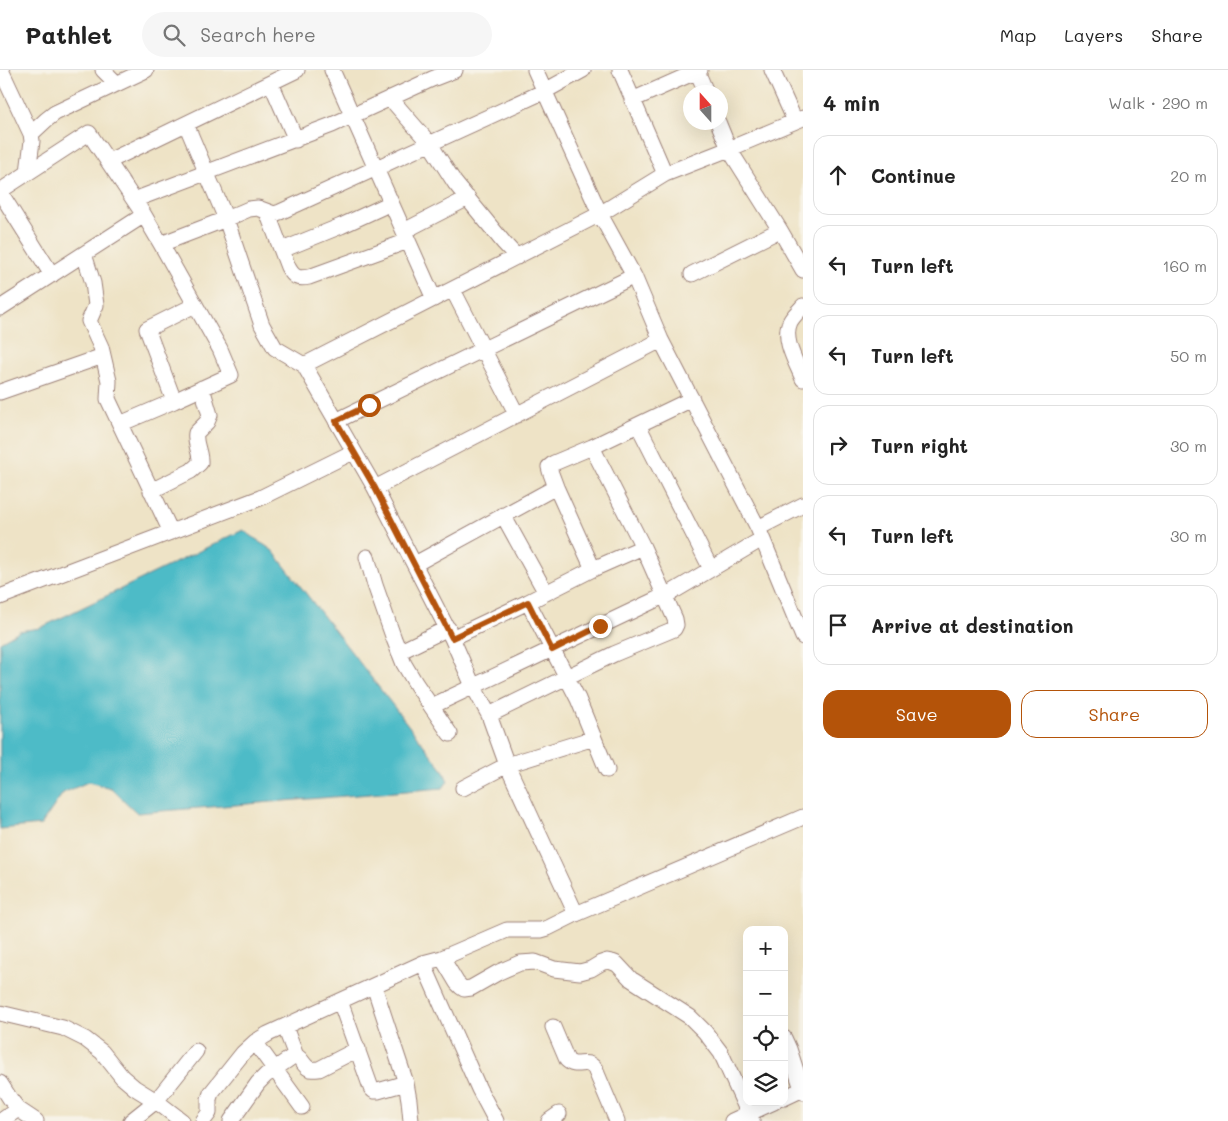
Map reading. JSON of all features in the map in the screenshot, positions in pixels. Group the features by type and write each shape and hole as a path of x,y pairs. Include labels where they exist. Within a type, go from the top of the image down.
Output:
{"street":[{"path":"1,70 28,124 31,134 32,141 28,172"},
{"path":"104,70 117,84"},
{"path":"31,134 55,113 146,70"},
{"path":"332,70 434,299"},
{"path":"134,200 296,140 455,70"},
{"path":"535,70 600,214 634,276 661,340 798,608 803,637"},
{"path":"161,244 249,209 258,208 274,214 280,212 545,91 582,70"},
{"path":"620,70 665,174"},
{"path":"304,365 600,214 665,174 799,120 772,70"},
{"path":"109,161 292,71"},
{"path":"632,100 698,71 703,85"},
{"path":"271,82 296,140"},
{"path":"390,98 430,144 455,183 516,257"},
{"path":"186,124 226,219 262,325 275,348 304,365 375,488 450,633 488,715 507,764 576,914"},
{"path":"721,130 729,149 803,270"},
{"path":"52,275 0,191 89,133 144,215 220,349 232,374 120,424"},
{"path":"267,212 292,273 296,277 302,278 309,277 406,236 468,198"},
{"path":"282,250 391,203"},
{"path":"0,308 144,215"},
{"path":"692,274 780,230"},
{"path":"84,254 93,283 96,305 90,321 101,347 109,381 108,399 171,532"},
{"path":"336,421 634,276"},
{"path":"453,290 517,415"},
{"path":"174,401 147,329 195,305"},
{"path":"803,306 791,320 788,328 791,348 803,379"},
{"path":"375,488 661,340"},
{"path":"0,392 103,356"},
{"path":"151,491 192,471 200,463 201,455 196,444 196,433 210,415 202,388"},
{"path":"593,569 556,487 550,467 554,463 692,400"},
{"path":"638,425 711,569"},
{"path":"488,715 614,654 674,629 676,626 675,619 644,547 592,446"},
{"path":"0,598 260,498 353,452"},
{"path":"415,564 556,487"},
{"path":"432,706 674,591 711,569 760,533 803,505"},
{"path":"503,516 546,593"},
{"path":"399,652 528,602 593,569 644,547"},
{"path":"367,557 394,640 404,664 450,734"},
{"path":"528,602 578,699 607,770"},
{"path":"463,788 507,764 594,738"},
{"path":"224,1121 219,1117 206,1117 211,1093 243,1053 268,1034 423,963 442,958 507,930 541,930 548,928 576,914 803,817"},
{"path":"442,958 456,984 464,989 471,988 499,972 520,963 535,962 554,969 580,972 607,961 617,964 631,979 690,1017 706,1032 721,1053 750,1118"},
{"path":"423,963 496,1121"},
{"path":"374,986 406,1083 411,1121"},
{"path":"340,1001 371,1088 374,1091 382,1090 406,1083"},
{"path":"0,1013 63,1028 85,1039 102,1052 122,1077 135,1088 182,1121"},
{"path":"285,1027 296,1056 312,1070 319,1069 358,1049"},
{"path":"553,1027 567,1060 571,1064 586,1062 595,1069 617,1121"},
{"path":"255,1042 302,1107"},
{"path":"788,1047 803,1090 788,1096"},
{"path":"131,1121 156,1101 196,1051"},
{"path":"232,1121 258,1083 274,1069 296,1056"},
{"path":"0,1083 18,1109 36,1121"},
{"path":"732,1121 750,1118 768,1106"},
{"path":"1,1121 18,1109"}],"water":[{"path":"243,530 273,551 443,770 448,781 443,788 137,813 111,788 88,782 63,793 41,825 0,829 0,642 19,631 40,628"}],"route":[{"path":"369,405 336,421 375,488 452,638 528,602 552,650 600,626"}]}
